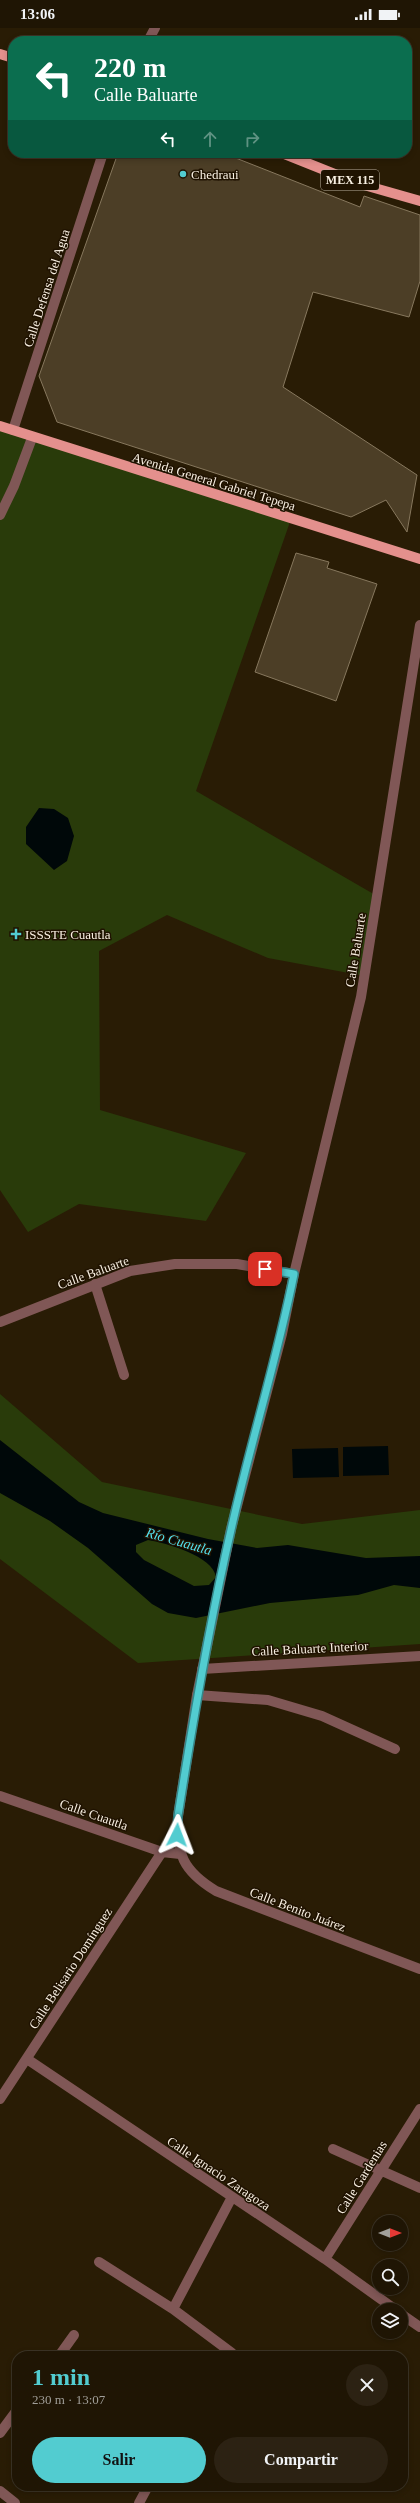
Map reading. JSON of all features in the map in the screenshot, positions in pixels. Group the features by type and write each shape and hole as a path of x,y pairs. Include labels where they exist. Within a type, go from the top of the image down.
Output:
{"main road":[{"name":"MEX 115","path":"294,158 357,183 420,201"},
{"name":"Avenida General Gabriel Tepepa","path":"0,426 32,438 420,559"}],"street":[{"name":"Calle Defensa del Agua","path":"13,430 101,158"},
{"path":"0,515 14,486 32,438"},
{"name":"Calle Baluarte","path":"180,1854 178,1816 202,1669 231,1529 282,1334 294,1274 361,998 420,625"},
{"name":"Calle Baluarte","path":"0,1322 130,1271 175,1264 237,1264 294,1274"},
{"path":"95,1284 124,1376"},
{"name":"Calle Baluarte Interior","path":"202,1669 420,1656"},
{"path":"197,1695 268,1700 322,1716 395,1748"},
{"name":"Calle Cuautla","path":"0,1796 162,1852 180,1854"},
{"name":"Calle Belisario Domínguez","path":"0,2099 162,1852"},
{"name":"Calle Benito Juárez","path":"180,1854 200,1881 216,1891 420,1969"},
{"name":"Calle Ignacio Zaragoza","path":"27,2059 325,2259 386,2303"},
{"name":"Calle Gardenias","path":"325,2259 420,2109"},
{"path":"333,2149 420,2188"},
{"path":"173,2309 232,2196"},
{"path":"99,2262 173,2309 229,2351"},
{"path":"408,2319 420,2327"},
{"path":"63,2351 74,2336"},
{"path":"0,2433 12,2417"},
{"path":"0,2491 15,2503"},
{"path":"139,2503 145,2491"}],"green space":[{"path":"0,423 291,519 196,791 377,896 365,976 268,958 167,915 99,951 100,1110 246,1153 206,1221 79,1204 28,1232 0,1190"},
{"path":"0,1394 102,1482 302,1524 420,1510 420,1644 138,1663 0,1559"}],"water":[{"path":"39,808 54,809 68,818 74,836 67,861 54,870 26,844 26,827"},
{"name":"Río Cuautla","path":"0,1440 79,1502 103,1513 208,1539 257,1548 288,1545 366,1558 420,1556 420,1588 394,1585 358,1595 270,1603 196,1618 168,1613 152,1604 88,1548 50,1521 0,1493","holes":["148,1540 177,1547 198,1557 207,1563 213,1570 216,1577 209,1585 194,1586 144,1560 136,1552 136,1545"]},
{"path":"388,1446 389,1475 343,1476 343,1447"},
{"path":"338,1448 339,1477 293,1478 292,1449"}],"building":[{"path":"116,158 236,158 360,207 364,196 420,215 420,281 409,317 313,292 283,387 417,475 407,532 386,500 351,517 57,422 39,376"},
{"path":"296,553 329,562 327,568 377,584 336,701 255,672"}],"place":[{"name":"Chedraui","path":"183,174"},
{"name":"ISSSTE Cuautla","path":"16,934"}],"route":[{"path":"177,1835 178,1816 205,1652 231,1529 282,1334 294,1274 265,1269"}]}
